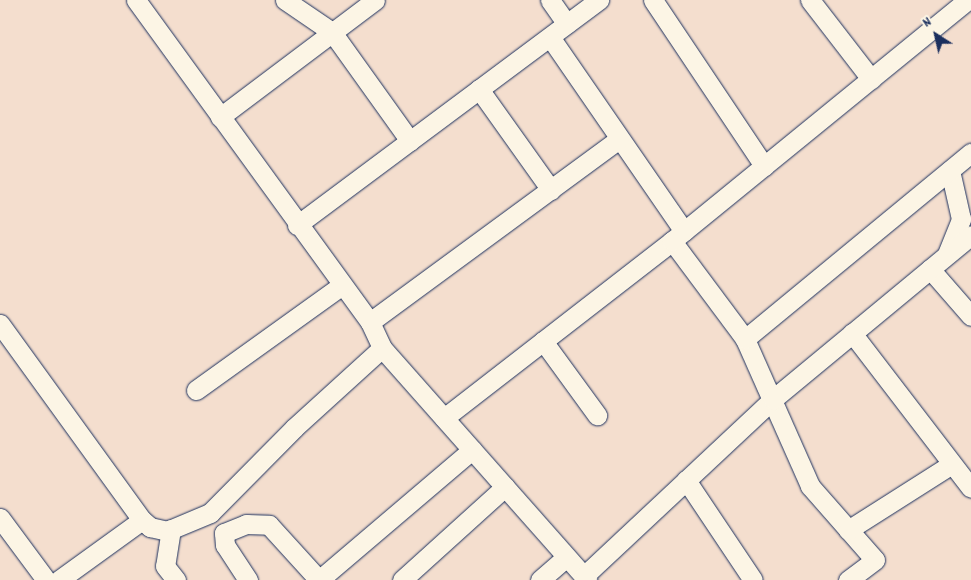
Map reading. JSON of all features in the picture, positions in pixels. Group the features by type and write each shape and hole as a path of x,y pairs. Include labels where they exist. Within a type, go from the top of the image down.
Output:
{"street":[{"path":"285,0 332,32 410,141"},
{"path":"220,117 375,0"},
{"path":"550,0 567,24"},
{"path":"297,225 599,0"},
{"path":"653,0 764,166"},
{"path":"810,0 871,79"},
{"path":"444,418 678,236 968,0"},
{"path":"145,3 220,117 297,225 370,322 382,348 585,578 772,399 971,235"},
{"path":"550,37 745,339 810,486 874,560 848,580"},
{"path":"479,89 551,190"},
{"path":"370,322 618,140"},
{"path":"745,339 971,153"},
{"path":"946,256 961,219 950,170"},
{"path":"930,269 971,316"},
{"path":"196,390 342,285"},
{"path":"0,324 142,520 150,527 171,529 210,513 294,428 382,348"},
{"path":"852,333 952,464 969,482"},
{"path":"543,341 597,415"},
{"path":"248,580 225,545 224,533 246,524 269,525 319,580 472,450"},
{"path":"848,530 952,464"},
{"path":"686,480 753,580"},
{"path":"402,580 505,487"},
{"path":"0,518 46,580"},
{"path":"59,580 142,520"},
{"path":"171,529 165,566 176,580"},
{"path":"540,580 566,557"}]}
